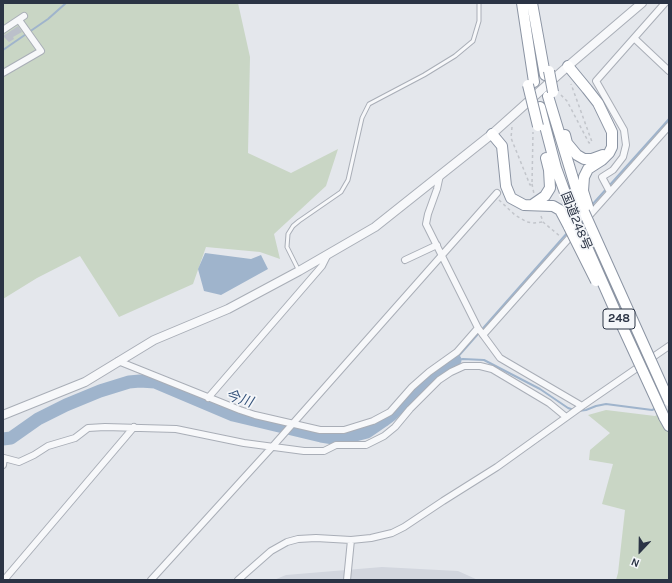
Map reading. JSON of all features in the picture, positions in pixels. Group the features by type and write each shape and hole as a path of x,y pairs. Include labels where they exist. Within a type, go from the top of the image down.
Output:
{"highway":[{"path":"522,3 532,70 531,84 535,126 549,170 550,188 545,196 530,206"},
{"name":"国道248号","path":"533,3 547,73 578,200 586,210 591,230 669,401"},
{"path":"568,66 588,89 605,116 612,132 612,147 609,153 602,160 588,169 584,177 583,191 586,210"},
{"name":"国道248号","path":"531,84 540,107 572,224"},
{"path":"553,94 567,143 577,155 584,159 592,159 609,153"},
{"path":"492,134 502,146 506,186 510,198 517,203 530,206 553,206 560,210 572,224"},
{"name":"248","path":"572,224 588,268 632,346 667,421"}],"street":[{"path":"3,415 80,384 154,340 228,309 327,256 375,227 492,134 568,66 642,3"},
{"path":"610,192 602,177 613,170 623,156 626,145 624,130 596,81 665,3"},
{"path":"3,30 22,18 26,29 41,51 3,73"},
{"path":"634,38 669,71"},
{"path":"484,335 669,126"},
{"path":"440,175 426,224 478,328 500,358 582,406"},
{"path":"151,580 292,425 497,193"},
{"path":"405,260 437,245"},
{"path":"208,398 322,266 327,256"},
{"path":"118,361 208,398 255,415 292,425 320,430 344,430 373,421 390,412 412,387 429,372 457,352 478,328"},
{"path":"238,580 270,551 287,542 298,539 316,538 351,540 371,538 392,533 404,527 497,467 572,412 669,346"},
{"path":"3,465 4,458 19,462 48,446 75,438 88,428 105,427 176,429 244,443 304,451 324,451 336,445 366,445 384,436 395,427 410,409 439,380 464,366 480,366 492,369 549,403 566,417"},
{"path":"4,580 134,427"},
{"path":"346,580 351,540"}],"lane":[{"path":"299,271 287,247 288,234 293,226 299,221 341,192 348,180 362,118 369,104 424,75 455,56 473,41 479,21 479,3"}],"path":[{"path":"553,94 566,102 589,143 592,142 573,87 570,83"},
{"path":"512,125 511,138 530,185 532,184"},
{"path":"534,194 532,184 535,126"},
{"path":"497,193 498,199 514,215 526,222 543,222"},
{"path":"541,216 543,222 560,236"}],"shaded area":[{"path":"382,567 458,571 478,580 274,580 286,575"}],"green space":[{"path":"3,3 238,3 250,57 248,153 291,173 338,149 326,186 274,234 280,259 260,252 206,247 193,284 119,317 80,256 37,278 3,299"},
{"path":"669,409 669,580 616,580 625,510 602,504 613,464 589,460 590,450 610,433 588,415 606,410 655,416"}],"water":[{"path":"205,253 251,259 261,255 268,269 221,295 204,291 198,269"}],"building":[{"path":"18,26 22,32 13,37 14,39 9,42 3,36"}],"waterway":[{"path":"3,50 48,19 66,3"},
{"path":"591,206 669,119"},
{"path":"455,360 568,232"},
{"name":"今川","path":"3,439 11,438 38,419 66,405 100,391 129,382 140,381 155,382 233,415 321,436 340,439 367,432 391,415 438,370 455,360"},
{"path":"456,360 484,360 540,389 568,408 574,410"},
{"path":"578,411 606,404 652,410 657,408"}]}
